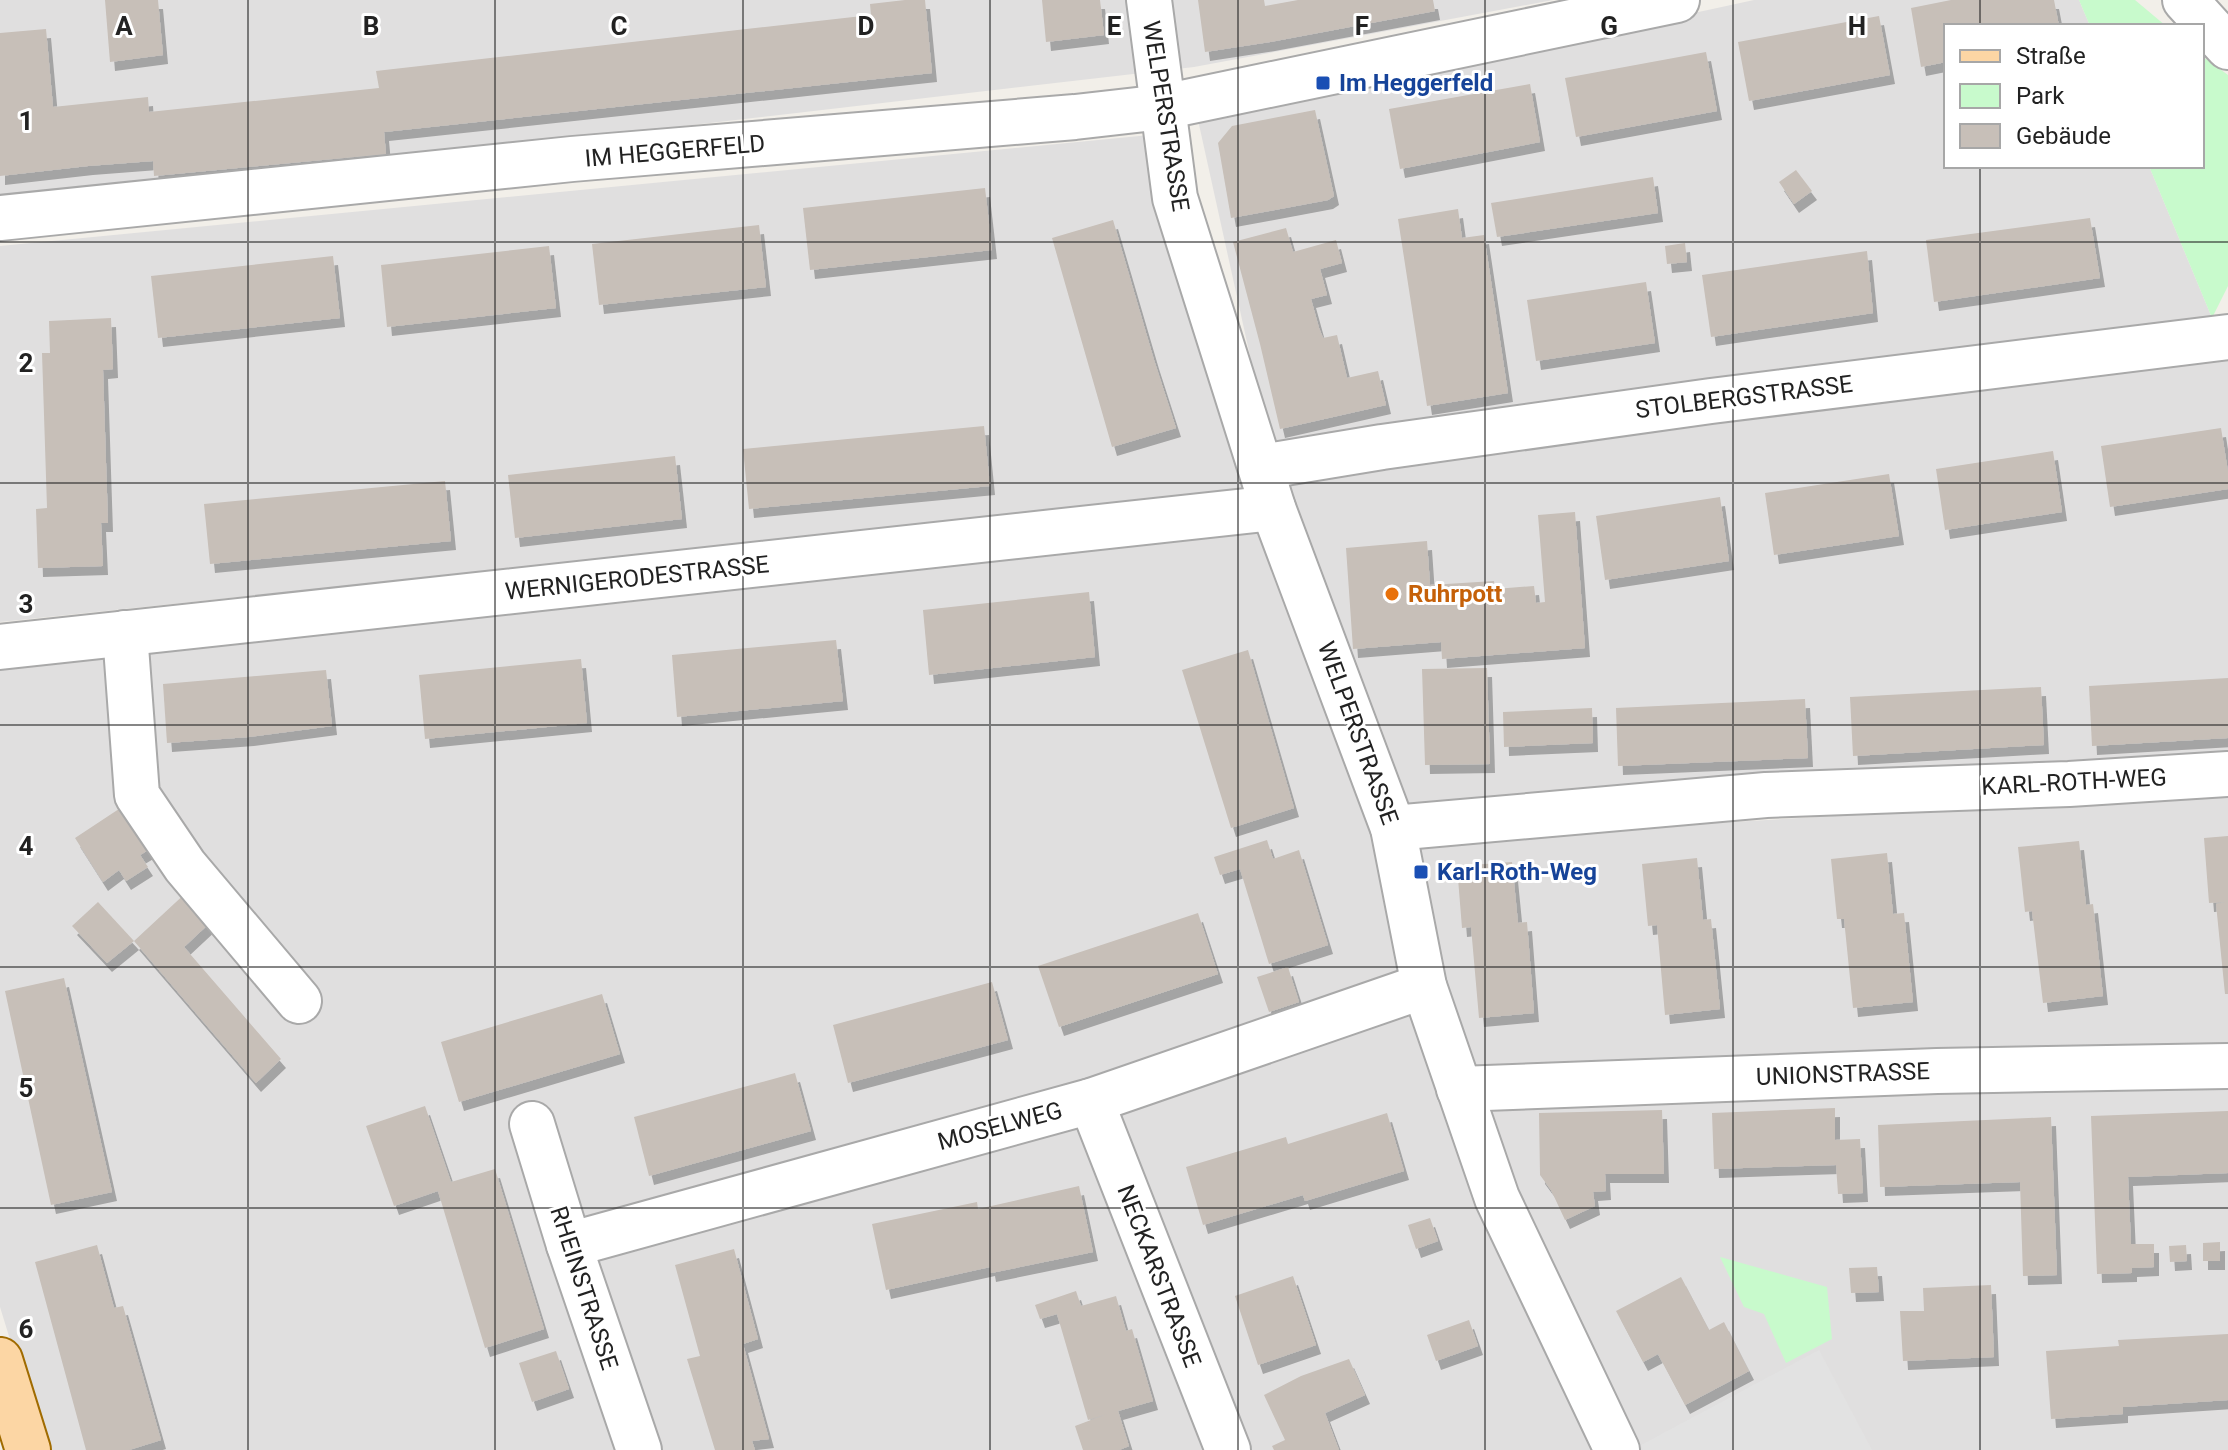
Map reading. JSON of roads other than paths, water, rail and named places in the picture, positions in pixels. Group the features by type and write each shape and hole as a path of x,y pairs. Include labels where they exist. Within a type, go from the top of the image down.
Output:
{"main road":[{"path":"0,1360 28,1450"}],"street":[{"name":"WELPERSTRASSE","path":"1149,0 1175,198 1273,508 1393,828 1424,986 1497,1198 1617,1450"},
{"name":"IM HEGGERFELD","path":"0,218 572,159 1163,107 1677,0"},
{"path":"2202,10 2228,47"},
{"name":"STOLBERGSTRASSE","path":"1261,467 1711,401 2228,337"},
{"name":"WERNIGERODESTRASSE","path":"0,647 1273,508"},
{"path":"125,633 137,795 185,866 299,1001"},
{"name":"KARL-ROTH-WEG","path":"1393,828 1766,795 2069,784 2228,774"},
{"name":"MOSELWEG","path":"569,1245 1091,1101 1424,986"},
{"name":"UNIONSTRASSE","path":"1459,1089 1926,1071 2228,1066"},
{"name":"NECKARSTRASSE","path":"1091,1101 1228,1450"},
{"name":"RHEINSTRASSE","path":"532,1124 569,1245 639,1450"}],"place":[{"name":"Im Heggerfeld","path":"1323,83"},
{"name":"Ruhrpott","path":"1392,594"},
{"name":"Karl-Roth-Weg","path":"1421,872"}]}
